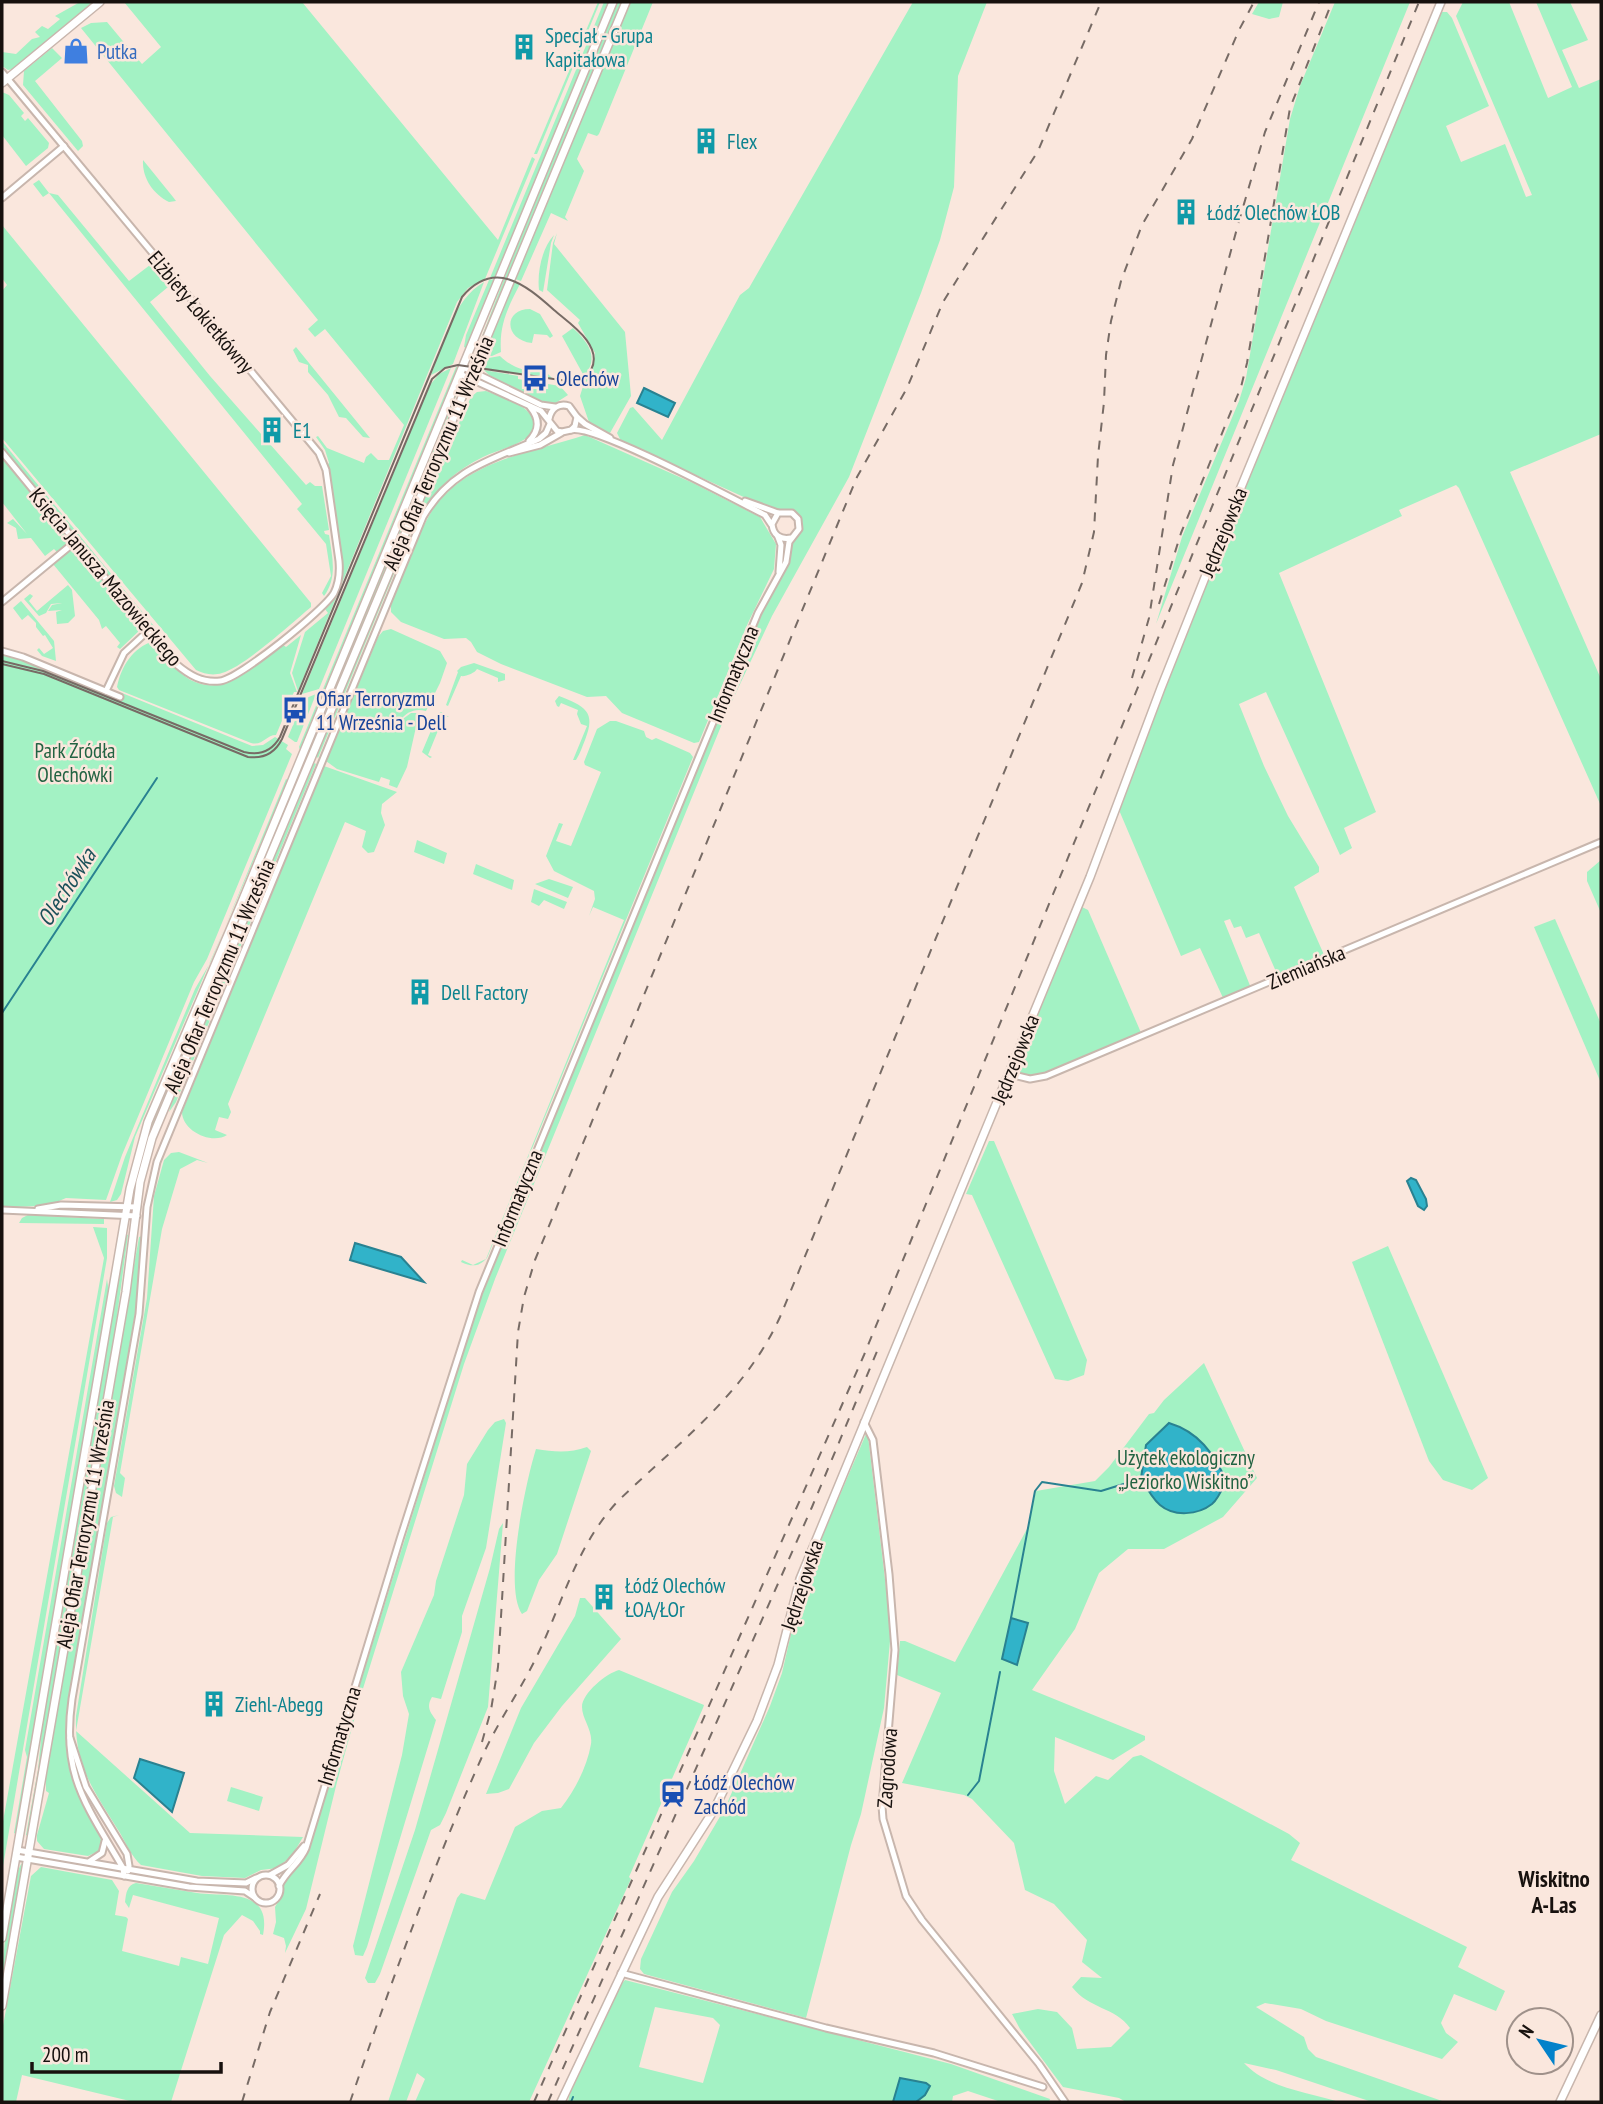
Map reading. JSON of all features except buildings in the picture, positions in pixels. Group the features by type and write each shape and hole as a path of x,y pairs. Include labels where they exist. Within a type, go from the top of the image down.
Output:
{"street":[{"path":"4,78 100,2"},
{"name":"Aleja Ofiar Terroryzmu 11 Września","path":"2,1938 137,1156 148,1122 251,880 613,2"},
{"name":"Aleja Ofiar Terroryzmu 11 Września","path":"2,2006 124,1300 143,1167 159,1116 250,907 626,2"},
{"name":"Jędrzejowska","path":"561,2102 668,1878 714,1810 757,1721 778,1665 800,1579 1090,877 1237,497 1441,2"},
{"name":"Elżbiety Łokietkówny","path":"4,78 64,146 319,453 326,470 340,570"},
{"path":"2,198 64,146"},
{"path":"126,1869 78,1787 70,1759 70,1712 139,1314 147,1207 157,1160 423,517 437,496 455,478 475,465 540,445 575,426 577,416 569,406 541,405 461,371"},
{"path":"471,375 541,411 557,431 562,432"},
{"path":"526,444 536,434 538,425 536,415 530,407"},
{"path":"506,454 543,437 555,407"},
{"name":"Informatyczna","path":"577,416 615,442"},
{"name":"Informatyczna","path":"571,430 580,429 615,442 733,497 765,515 781,545 778,575"},
{"name":"Księcia Janusza Mazowieckiego","path":"2,452 176,664 191,676 206,681 229,679 247,668 324,605 337,587 340,570"},
{"name":"Informatyczna","path":"279,1886 304,1854 478,1292 748,636 786,562 787,546 799,529 798,519 788,511 778,513 733,497"},
{"path":"772,524 778,513"},
{"path":"778,537 791,538"},
{"path":"2,603 76,541"},
{"path":"106,691 124,653 149,630"},
{"path":"2,652 23,657 120,697"},
{"name":"Ziemiańska","path":"1009,1074 1030,1079 1050,1075 1601,842"},
{"path":"28,1211 61,1205 137,1207"},
{"path":"2,1210 137,1216"},
{"name":"Zagrodowa","path":"864,1422 873,1440 894,1620 892,1700 883,1819 906,1896 922,1920 1039,2064 1065,2102"},
{"path":"70,1735 86,1787 124,1848 129,1861 124,1877"},
{"path":"87,1862 102,1853 105,1837"},
{"name":"Informatyczna","path":"270,1875 288,1866 307,1840"},
{"path":"16,1854 124,1877 201,1889 245,1891 261,1902 269,1902 277,1897 279,1886 270,1875 247,1883 207,1882 87,1862 28,1856"},
{"path":"254,1897 252,1886 256,1878"},
{"path":"621,1973 826,2028 934,2053 1043,2087"},
{"path":"1560,2102 1601,2015"}],"green space":[{"path":"80,2 95,2 14,69 8,70 2,66 2,52 16,54 32,39 40,37 35,32 42,26 48,29 60,19 55,16"},
{"path":"124,2 302,2 498,240 532,157 535,159 485,279 468,288 457,302 298,691 292,673 305,632 328,613 325,609 339,590 343,572 329,463 325,450 316,437 318,436 327,448 364,463 371,453 378,460 389,460 404,425 325,329 315,337 308,329 318,320 81,28 91,23 107,22 142,64 161,47"},
{"path":"598,2 537,154 534,154"},
{"path":"604,2 609,2 495,277 490,278"},
{"path":"617,2 622,2 476,352 512,258"},
{"path":"630,2 653,2 599,134 597,136 588,133 577,159 584,171 565,217 568,221 551,213 521,281 515,279"},
{"path":"913,2 987,2 958,76 954,187 940,240 849,477 772,616 726,714 495,1279 464,1364 361,1695 306,1909 285,1953 284,1938 273,1934 276,1922 275,1907 282,1895 286,1877 304,1859 310,1845 476,1310 759,619 786,566 791,544 802,527 801,518 792,509 770,509 621,441 617,433 633,407 662,440 740,295 749,288"},
{"path":"1259,2 1283,2 1279,17 1269,19 1252,14"},
{"path":"1335,2 1410,2 1156,624 1182,537 1246,378 1290,119 1300,86"},
{"path":"1463,2 1509,2 1548,98 1572,87 1536,2 1570,2 1588,40 1562,50 1579,88 1601,79 1601,434 1510,472 1601,679 1601,806 1459,488 1456,485 1399,510 1402,516 1279,573 1376,812 1344,828 1352,848 1340,855 1266,692 1239,704 1288,816 1319,867 1319,872 1294,887 1325,957 1278,976 1259,933 1246,938 1241,926 1234,928 1230,919 1224,921 1251,988 1224,1000 1200,948 1181,956 1119,810 1154,712 1440,12 1447,12 1452,18 1489,106 1446,126 1461,162 1505,144 1526,197 1532,195 1456,16"},
{"path":"52,48 62,58 35,81 82,141 83,146 78,151 23,85 24,71"},
{"path":"2,92 9,95 24,113 21,116 25,121 28,118 49,143 48,148 26,166 2,135"},
{"path":"143,160 176,201 169,202 153,190 144,173"},
{"path":"39,180 49,193 43,197 33,184"},
{"path":"49,193 58,195 129,281 150,265 168,287 150,302 210,376 306,485 310,482 315,486 322,486 329,530 324,531 329,535 333,566 331,581 324,596 322,593 331,576 326,544 297,509 302,504"},
{"path":"2,225 311,603 311,607 255,654 231,669 219,674 196,670 2,438 2,291 7,285 2,278"},
{"path":"557,233 554,244 625,332 631,396 610,433 590,425 580,396 585,380 592,370 595,353 578,323 580,320 547,290 553,243"},
{"path":"554,235 543,292 539,290 540,268 543,253"},
{"path":"494,279 466,348 466,335 489,280"},
{"path":"515,281 520,284 505,318 501,334 501,352 492,356 484,355"},
{"path":"484,282 453,364 431,375 457,311 464,299"},
{"path":"530,309 540,314 553,336 550,338 547,335 534,334 532,343 516,336 510,325 511,319 521,310"},
{"path":"573,328 587,345 592,357 584,376 562,336"},
{"path":"296,347 370,438 363,437 346,418 339,417 328,395 308,372 308,365 299,362 293,350"},
{"path":"500,356 511,365 524,370 545,371 553,379 483,368 483,359"},
{"path":"458,367 300,750 299,747"},
{"path":"451,368 319,689 302,694 430,385 439,374"},
{"path":"484,370 560,386 568,395 554,404 544,404"},
{"path":"461,383 427,472 309,754 307,753"},
{"path":"486,391 525,409 534,421 535,429 518,443 483,457 459,471 439,489 423,510 410,535 318,758 316,756 414,521 471,397 477,392"},
{"path":"585,435 693,483 760,517 776,544 774,569 748,623 699,742 694,743 622,713 606,696 587,697 501,664 477,652 466,638 444,639 401,622 391,612 391,604 419,536 430,514 444,496 460,482 499,461"},
{"path":"2,441 158,631 157,634 2,447"},
{"path":"2,458 67,538 67,544 57,552 54,549 45,556 31,538 18,539 16,528 7,523 13,519 27,534 2,502"},
{"path":"72,549 78,550 140,625 140,630 120,649 117,647 120,643 106,626 102,629 99,620 53,564"},
{"path":"68,585 72,590 75,616 68,623 57,624 56,612 62,610 48,611 52,605 62,603 51,604 46,613 39,616 24,599 30,594 33,596 29,601 37,611"},
{"path":"21,601 54,641 56,661 42,656 37,650 39,648 44,654 53,648 28,615 22,620 13,608"},
{"path":"391,629 440,651 447,663 426,711 411,712 400,721 411,713 425,713 416,727 407,767 397,788 389,785 390,780 381,777 379,782 337,769 326,761 378,637 383,631"},
{"path":"301,635 290,673 297,692 294,692 276,735 259,743 251,743 117,687 129,659 140,648 153,641 182,674 195,682 209,685 222,684 248,672 282,644 286,647"},
{"name":"Park Źródła Olechówki","path":"2,655 119,700 122,693 252,746 263,745 275,737 288,745 286,749 292,754 207,959 194,982 106,1200 66,1198 44,1205 2,1207"},
{"path":"474,663 505,674 505,680 498,682 498,678 477,669 461,676 448,706 446,705 457,671"},
{"path":"316,694 295,742 288,737 304,699"},
{"path":"559,696 581,707 589,716 588,730 576,760 573,760 587,726 581,724 578,710 561,703 557,706 555,701"},
{"path":"441,712 449,717 444,716 428,755 432,757 430,758 422,752"},
{"path":"610,721 616,721 644,731 646,737 652,740 656,738 690,753 693,757 486,1259 624,920 593,907 589,916 595,899 594,891 554,871 546,856 559,823 563,824 556,841 571,846 601,772 584,762 597,729"},
{"path":"305,759 307,760 155,1119 133,1199 133,1190 151,1124"},
{"path":"314,763 316,764 176,1102 169,1112 174,1094"},
{"path":"324,766 397,792 382,804 381,813 385,825 374,852 368,853 362,847 366,831 345,822 228,1104 231,1112 228,1119 219,1117 215,1130 227,1135 221,1138 206,1137 187,1125 182,1112"},
{"path":"286,779 288,780 225,926"},
{"path":"417,840 447,853 444,864 414,852"},
{"path":"1601,860 1601,913 1587,881 1587,872"},
{"path":"476,864 514,880 512,890 473,874"},
{"path":"549,879 573,887 568,898 535,884"},
{"path":"534,889 567,902 564,909 544,900 539,906 531,902"},
{"path":"1082,907 1088,910 1142,1035 1045,1075 1023,1075 1017,1072 1017,1063"},
{"path":"1555,919 1601,1024 1601,1083 1534,927"},
{"path":"209,965 135,1137 121,1194 117,1200 110,1202 125,1157 195,989"},
{"path":"989,1141 994,1141 1087,1360 1084,1375 1068,1381 1055,1379 972,1195 966,1194"},
{"path":"179,1152 208,1163 197,1160 180,1169 162,1229 120,1473 125,1478 122,1497 116,1493 114,1486 147,1298 154,1196 164,1160 171,1153"},
{"path":"28,1215 104,1219 104,1224 19,1223"},
{"path":"93,1227 107,1228 107,1258 2,1872 2,1827 104,1258"},
{"path":"126,1234 115,1331 28,1836 26,1835 38,1770 42,1729"},
{"path":"142,1236 136,1308 66,1715 67,1748 73,1780 100,1835 101,1850 88,1856 44,1849 37,1841 37,1835 49,1793 46,1791 46,1773 139,1237"},
{"path":"1388,1246 1488,1478 1472,1490 1443,1480 1429,1461 1352,1262"},
{"path":"107,1279 109,1293 16,1834 14,1833 27,1757 25,1750"},
{"name":"Użytek ekologiczny „Jeziorko Wiskitno”","path":"1204,1363 1257,1478 1223,1517 1164,1549 1128,1549 1099,1573 1075,1629 1032,1690 1145,1736 1145,1740 1113,1760 1055,1737 1054,1771 1065,1804 1096,1776 1108,1780 1133,1757 1141,1755 1289,1834 1300,1843 1291,1860 1467,1947 1458,1967 1505,1991 1496,2011 1454,1994 1441,2023 1446,2033 1458,2042 1442,2059 1326,2021 1301,2009 1265,2003 1256,2007 1304,2037 1308,2049 1316,2057 1445,2102 1372,2102 1276,2070 1244,2063 1276,2084 1339,2102 1126,2102 1119,2098 1063,2087 1012,2014 1038,2009 1057,2012 1072,2028 1077,2049 1111,2047 1130,2028 1117,2016 1086,2000 1072,1987 1081,1977 1102,1978 1082,1962 1087,1940 1054,1904 1025,1890 1014,1843 972,1799 964,1795 902,1783 941,1693 897,1675 900,1641 955,1662 1028,1527 1036,1491 1095,1481 1109,1467 1149,1414 1154,1413 1164,1400"},
{"path":"504,1419 506,1423 486,1548 462,1616 462,1632 441,1699 432,1697 429,1704 436,1720 367,1947 363,1956 355,1955 353,1946 402,1755 409,1714 403,1696 401,1672 434,1595 436,1581 464,1495 467,1464 488,1430 495,1422"},
{"path":"866,1434 891,1630 884,1708 861,1814 806,2018 644,1974 640,1969 641,1959 672,1892 725,1808 770,1706 782,1673 802,1586"},
{"path":"587,1447 591,1451 557,1554 539,1580 527,1611 522,1614 517,1600 515,1558 522,1508 536,1449 562,1451"},
{"path":"119,1515 113,1517 76,1730 107,1523 111,1517"},
{"path":"503,1523 488,1707 446,1813 440,1825 431,1830 380,1974 375,1983 368,1983 365,1978 415,1830 499,1529"},
{"path":"580,1598 585,1598 621,1639 562,1706 534,1743 509,1789 486,1794 521,1708 575,1616"},
{"path":"619,1670 704,1705 629,1877 631,1879 529,2102 415,2102 425,2079 417,2073 406,2102 388,2102 457,1898 461,1893 485,1900 515,1827 542,1811 561,1808 566,1801 576,1786 591,1744 582,1711 583,1702 596,1684"},
{"path":"76,1731 190,1833 303,1837 293,1854 278,1868 261,1870 245,1878 202,1876 141,1865 88,1778 82,1765"},
{"path":"231,1787 263,1797 259,1811 227,1801"},
{"path":"22,1863 2,1986 10,1904 17,1872"},
{"path":"41,1867 112,1880 119,1891 115,1915 128,1919 122,1951 179,1966 181,1957 208,1964 219,1918 133,1895 129,1908 125,1902 131,1886 136,1883 245,1898 261,1909 264,1920 263,1935 253,1921 242,1915 224,1935 171,2102 134,2102 22,2075 16,2102 2,2102 2,2031 31,1876"},
{"path":"625,1980 951,2064 1050,2099 1049,2102 1001,2102 968,2091 953,2096 952,2102 568,2102 570,2092","holes":["655,2007 713,2018 720,2025 703,2083 639,2067"]}],"water":[{"path":"644,388 675,403 668,417 637,403"},
{"path":"1411,1178 1416,1180 1426,1199 1427,1206 1424,1210 1418,1206 1407,1181"},
{"path":"355,1243 401,1257 424,1282 350,1260"},
{"path":"1169,1423 1189,1432 1204,1445 1226,1480 1214,1502 1206,1508 1186,1513 1166,1509 1154,1499 1141,1478 1146,1445"},
{"path":"1011,1618 1028,1623 1017,1665 1002,1659"},
{"path":"140,1759 184,1773 172,1812 134,1778"},
{"path":"900,2078 930,2086 925,2095 916,2102 893,2102"}],"waterway":[{"name":"Olechówka","path":"2,1013 157,778"},
{"path":"1011,1618 1035,1491 1042,1482 1101,1491 1143,1478"},
{"path":"968,1795 979,1781 1000,1672"},
{"path":"571,2102 573,2097"}],"tram line":[{"path":"2,661 43,671 244,752 255,753 269,749 280,737 462,297 486,279 498,278 521,284 576,328 589,343 594,361 591,370 584,378 574,382 458,365 445,368 432,379 282,739 268,754 248,757 44,674 2,664"}],"railway":[{"path":"482,1742 491,1710 498,1667 518,1332 524,1297 535,1260 857,477 907,388 943,302 1038,151 1101,2"},
{"path":"350,2102 412,1929 463,1801 487,1746 537,1656 591,1537 618,1501 729,1394 765,1345 780,1317 1082,583 1094,532 1106,355 1121,281 1142,225 1192,139 1239,30 1254,2"},
{"path":"1132,678 1149,618 1173,465 1239,221 1265,132 1319,2"},
{"path":"1159,604 1181,533 1241,387 1290,108 1332,2"},
{"path":"534,2102 864,1355 1419,2"},
{"path":"548,2102 812,1507 878,1349"},
{"path":"242,2102 270,2012 320,1894"}],"place":[{"name":"Specjał - Grupa Kapitałowa","path":"524,47"},
{"name":"Putka","path":"76,51"},
{"name":"Flex","path":"706,141"},
{"name":"Łódź Olechów ŁOB","path":"1186,212"},
{"name":"Olechów","path":"535,378"},
{"name":"E1","path":"272,430"},
{"name":"Ofiar Terroryzmu 11 Września - Dell","path":"295,710"},
{"name":"Dell Factory","path":"420,992"},
{"name":"Łódź Olechów ŁOA/ŁOr","path":"604,1597"},
{"name":"Ziehl-Abegg","path":"214,1704"},
{"name":"Łódź Olechów Zachód","path":"673,1794"}],"district":[{"name":"Wiskitno A-Las","path":"1554,1891"}]}
